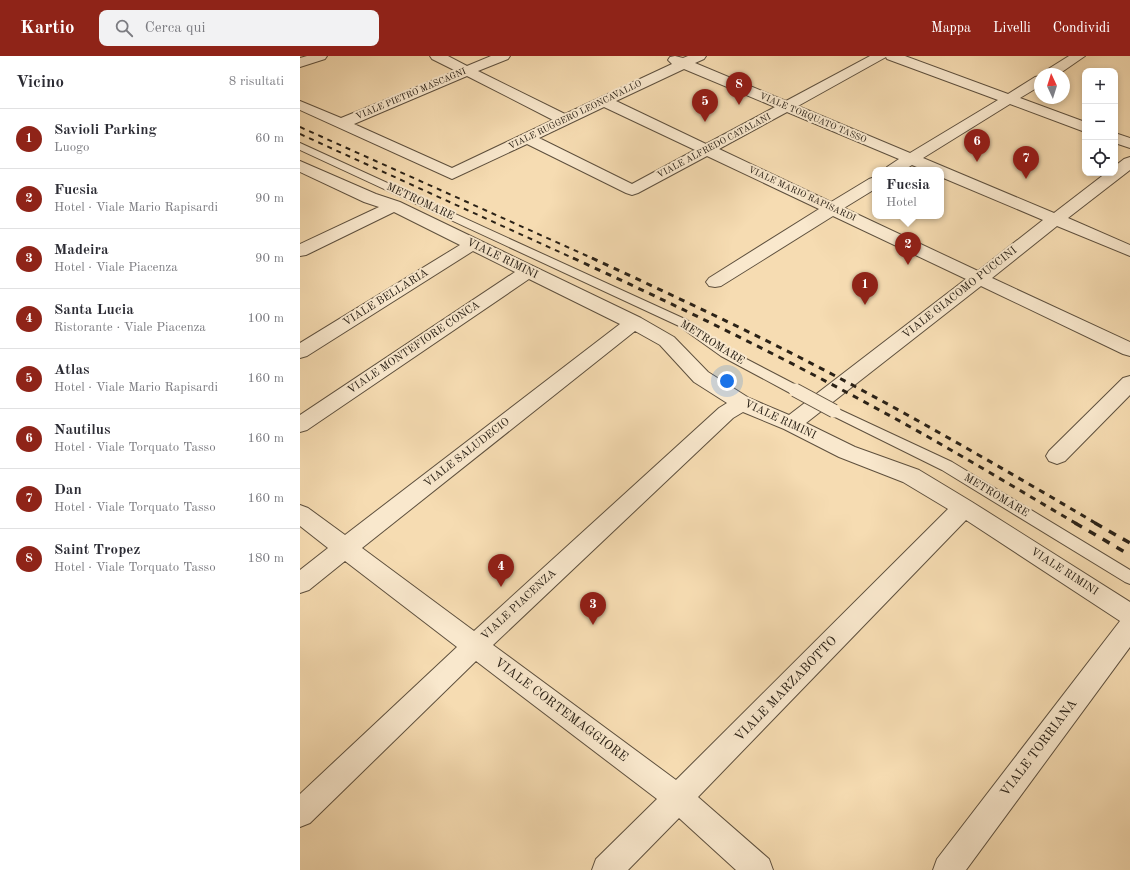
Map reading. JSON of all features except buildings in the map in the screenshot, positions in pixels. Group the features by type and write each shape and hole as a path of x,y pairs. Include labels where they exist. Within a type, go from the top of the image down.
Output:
{"street":[{"path":"300,63 320,56"},
{"path":"437,56 565,120"},
{"name":"VIALE PIETRO MASCAGNI","path":"340,124 503,56"},
{"name":"VIALE TORQUATO TASSO","path":"667,56 931,167"},
{"name":"VIALE RUGGERO LEONCAVALLO","path":"340,124 452,174 699,56"},
{"name":"VIALE ALFREDO CATALANI","path":"527,138 632,190 880,56"},
{"path":"892,56 1082,126"},
{"path":"1059,68 1078,56"},
{"path":"898,167 1034,84"},
{"name":"VIALE MARIO RAPISARDI","path":"604,101 1130,350"},
{"path":"300,106 340,124"},
{"path":"1118,139 1130,143"},
{"name":"VIALE GIACOMO PUCCINI","path":"791,424 912,337 979,278 1130,162"},
{"name":"VIALE RIMINI","path":"300,166 370,198 394,206 634,322 667,341 688,366 701,377 742,403 791,424 847,452 911,476 964,508 1130,615"},
{"path":"944,172 1130,251"},
{"path":"715,282 872,184"},
{"path":"300,251 394,206"},
{"name":"VIALE BELLARIA","path":"300,352 473,244"},
{"name":"VIALE MONTEFIORE CONCA","path":"300,425 528,271"},
{"name":"VIALE SALUDECIO","path":"300,583 634,322"},
{"path":"1057,456 1130,383"},
{"name":"VIALE PIACENZA","path":"300,813 475,646 726,413 742,403"},
{"name":"VIALE MARZABOTTO","path":"607,870 679,799 964,508"},
{"name":"VIALE CORTEMAGGIORE","path":"300,514 679,799 758,870"},
{"name":"VIALE TORRIANA","path":"948,870 1130,627"}],"lane":[{"name":"METROMARE","path":"300,146 683,323 725,353 834,411 947,466 1130,578"}],"railway":[{"path":"300,127 594,259"},
{"path":"300,134 575,259"},
{"path":"573,258 729,332 845,391 932,439 1077,524"},
{"path":"592,258 747,331 837,377 949,438 1097,524"},
{"path":"1075,523 1130,555"},
{"path":"1095,523 1130,543"}],"place":[{"name":"Saint Tropez","path":"739,105"},
{"name":"Atlas","path":"705,122"},
{"name":"Nautilus","path":"977,162"},
{"name":"Dan","path":"1026,179"},
{"name":"Fucsia","path":"908,265"},
{"name":"Savioli Parking","path":"865,305"},
{"name":"Santa Lucia","path":"501,587"},
{"name":"Madeira","path":"593,625"}]}
